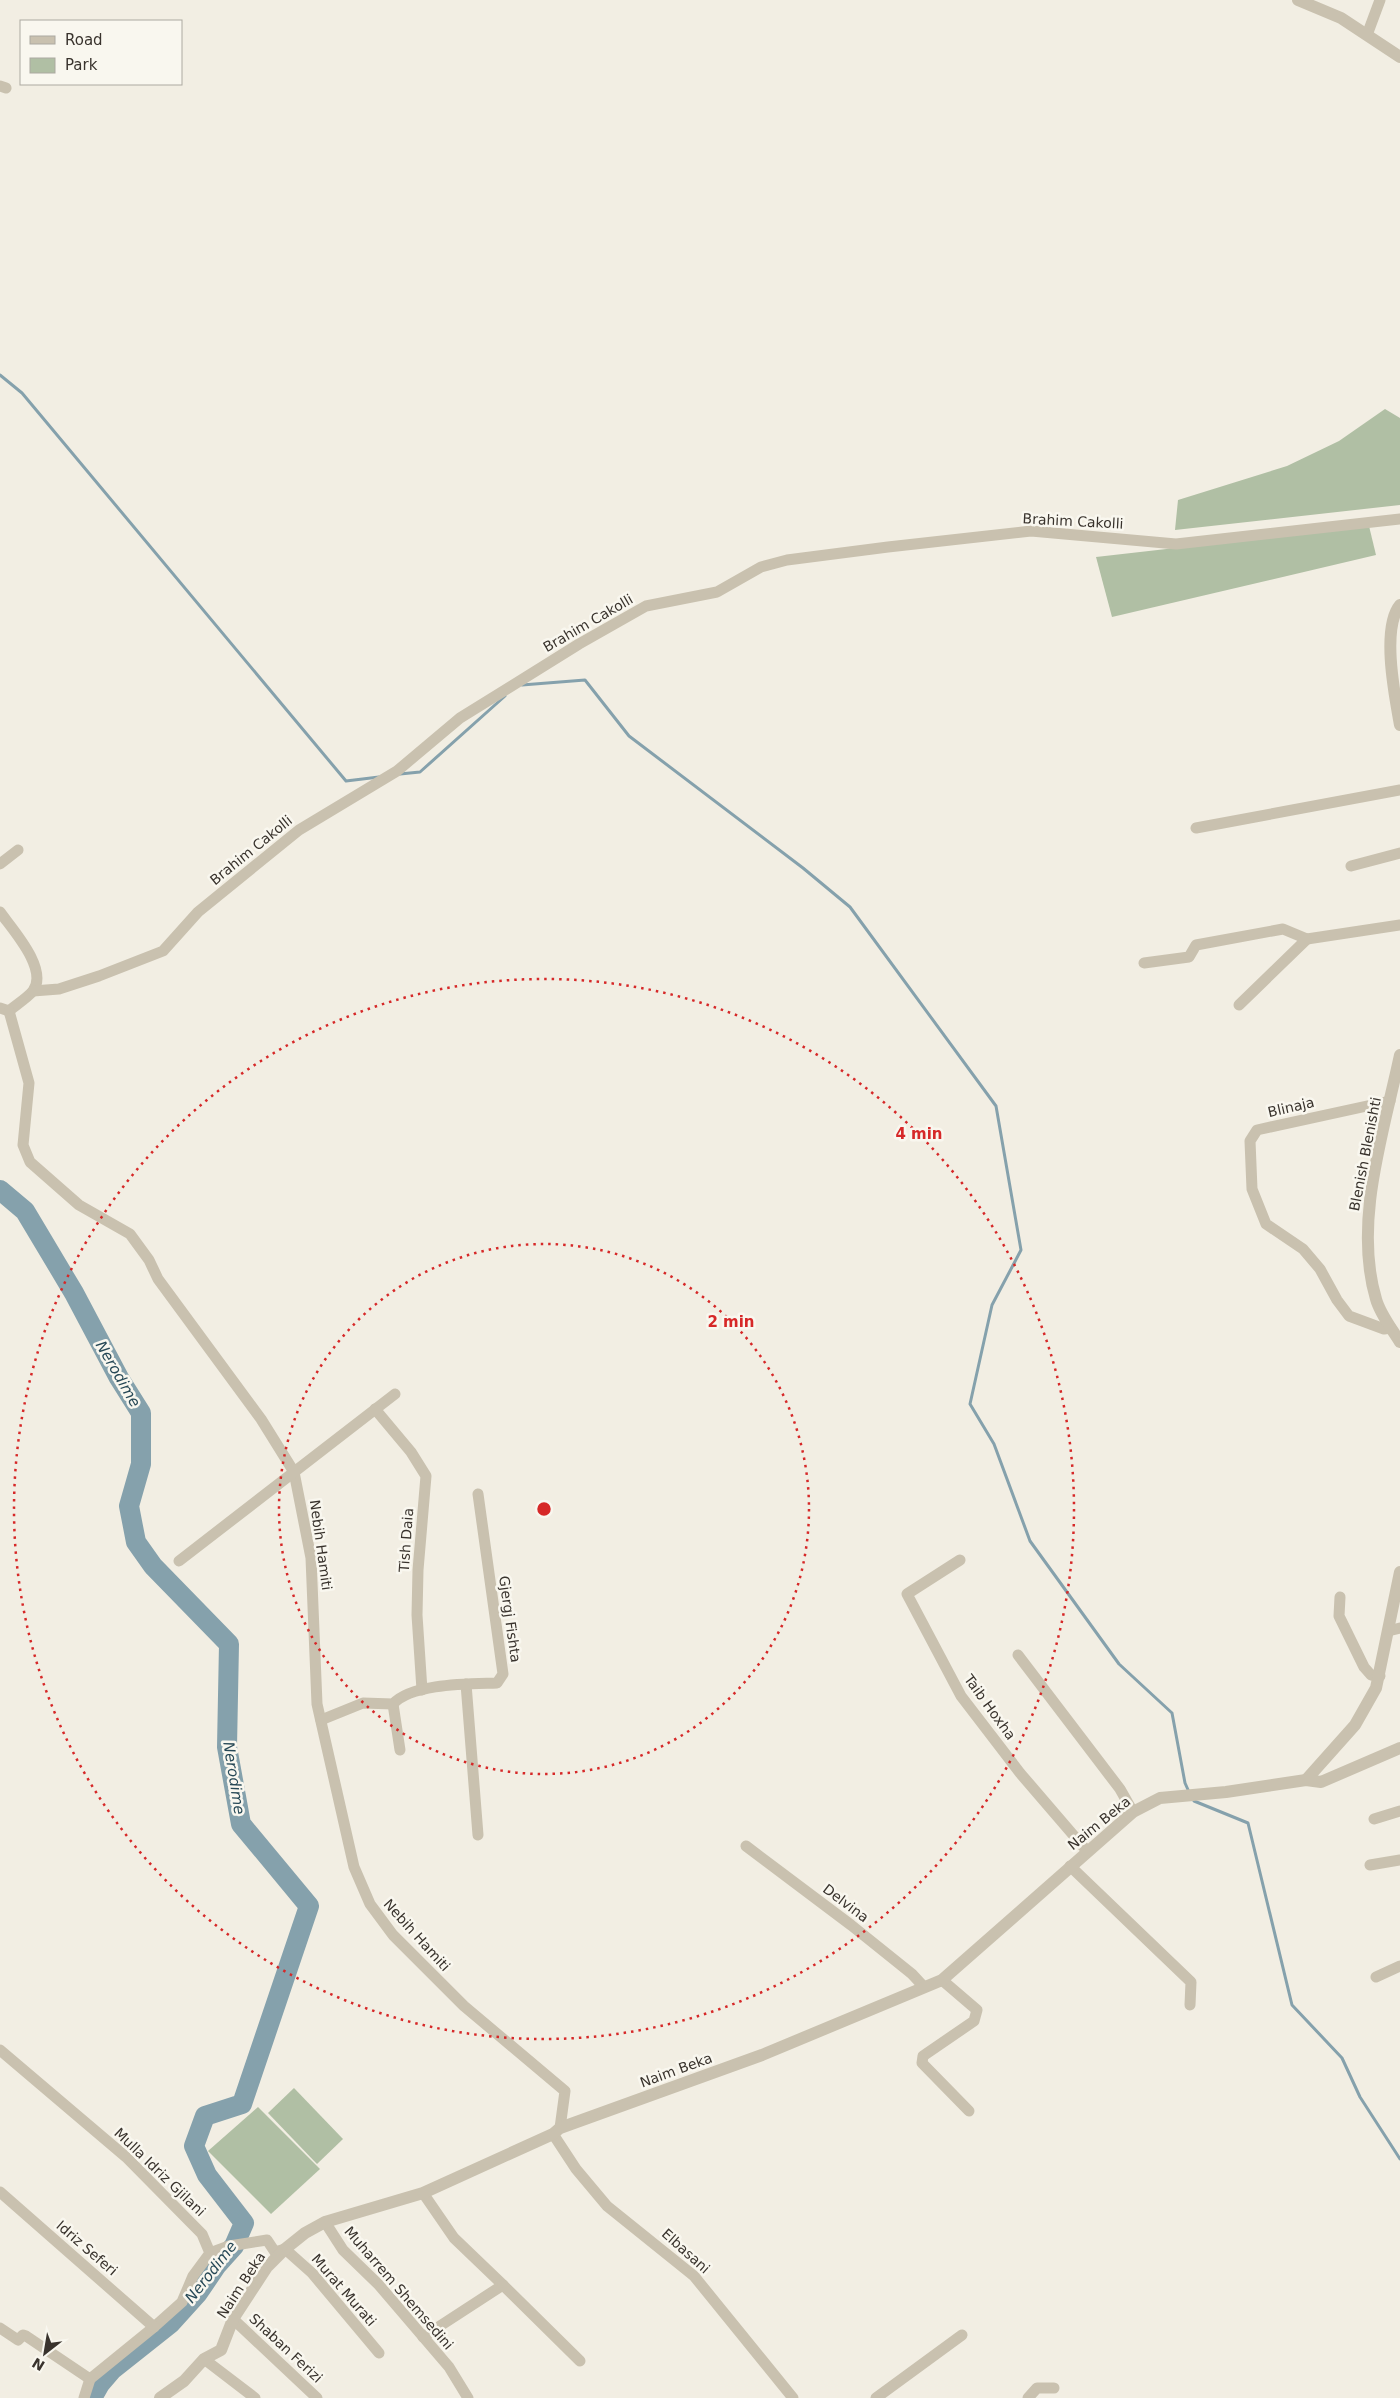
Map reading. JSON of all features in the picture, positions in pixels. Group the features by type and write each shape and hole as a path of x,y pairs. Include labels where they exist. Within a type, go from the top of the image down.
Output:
{"street":[{"path":"1298,0 1342,18 1400,57"},
{"path":"1367,35 1380,0"},
{"name":"Brahim Cakolli","path":"32,991 59,989 99,976 163,951 198,912 299,830 397,771 460,718 579,644 646,606 717,592 761,568 787,560 1030,531 1176,544 1400,519"},
{"path":"1400,605 1391,636 1391,678 1400,724"},
{"path":"1196,828 1400,790"},
{"path":"0,864 18,850"},
{"path":"1351,866 1400,853"},
{"path":"0,912 30,954 36,972 36,982 32,991 4,1009"},
{"path":"1144,964 1189,957 1196,945 1283,929 1307,939 1400,925"},
{"path":"1239,1006 1307,939"},
{"name":"Nebih Hamiti","path":"4,1009 29,1083 23,1145 30,1162 79,1205 130,1234 149,1260 158,1279 261,1418 294,1472 311,1558 317,1704 354,1867 370,1904 407,1949 464,2006 565,2091 557,2131"},
{"name":"Blenish Blenishti","path":"1400,1055 1369,1199 1366,1224 1376,1300 1400,1342"},
{"name":"Blinaja","path":"1390,1101 1257,1130 1250,1141 1252,1190 1266,1224 1303,1249 1320,1269 1337,1300 1349,1316 1384,1329 1391,1328"},
{"path":"179,1561 395,1394"},
{"name":"Tish Daia","path":"375,1409 411,1452 426,1476 418,1570 417,1615 422,1690"},
{"name":"Gjergj Fishta","path":"321,1720 363,1704 393,1704 398,1698 422,1690 497,1682 503,1674 478,1494"},
{"name":"Taib Hoxha","path":"960,1560 907,1594 961,1696 1020,1773 1087,1851"},
{"path":"1306,1780 1355,1725 1376,1688 1394,1629 1400,1572"},
{"path":"1340,1597 1339,1616 1364,1668 1371,1674 1380,1676"},
{"path":"1018,1655 1120,1789 1133,1812"},
{"path":"466,1684 478,1834"},
{"path":"393,1704 400,1750"},
{"name":"Naim Beka","path":"165,2397 184,2381 204,2358 221,2350 233,2319 267,2267 305,2233 325,2222 423,2193 557,2131 762,2055 942,1980 1133,1812 1160,1798 1226,1792 1306,1780 1321,1782 1400,1748"},
{"path":"1374,1819 1400,1811"},
{"name":"Delvina","path":"746,1846 866,1937 912,1974 924,1987"},
{"path":"1370,1865 1400,1860"},
{"path":"1070,1866 1191,1982 1190,2005"},
{"path":"1376,1977 1400,1966"},
{"path":"942,1980 977,2010 976,2016 974,2021 923,2056 922,2063 969,2111"},
{"name":"Mulla Idriz Gjilani","path":"0,2050 133,2164 202,2234 210,2253"},
{"name":"Elbasani","path":"557,2131 576,2169 607,2206 694,2276 793,2398"},
{"name":"Idriz Seferi","path":"0,2192 154,2328"},
{"path":"423,2193 454,2238 580,2361"},
{"name":"Muharrem Shemsedini","path":"325,2222 343,2250 378,2284 449,2367 468,2398"},
{"name":"Murat Murati","path":"210,2253 229,2246 266,2240 275,2252 285,2249 312,2273 379,2353"},
{"path":"84,2398 90,2378 154,2328 182,2302 193,2276 210,2253"},
{"path":"424,2338 503,2285"},
{"name":"Shaban Ferizi","path":"233,2319 318,2398"},
{"path":"0,2328 18,2340 23,2335 26,2336 90,2378"},
{"path":"876,2398 962,2335"},
{"path":"204,2358 255,2398"},
{"path":"1028,2398 1037,2388 1054,2388"}],"green space":[{"path":"1385,409 1400,418 1400,505 1175,530 1178,500 1287,466 1339,441"},
{"path":"1369,526 1376,555 1112,617 1096,557"},
{"path":"294,2088 343,2139 317,2164 268,2113"},
{"path":"258,2107 320,2169 271,2214 208,2151"}],"waterway":[{"path":"0,375 22,393 346,781 379,777"},
{"path":"522,685 585,680 629,736 803,868 850,907 996,1106 1021,1250 992,1305 970,1404 994,1444 1030,1541 1119,1664 1172,1713 1185,1783 1189,1792"},
{"path":"400,774 420,772 505,696"},
{"name":"Nerodime","path":"0,1190 25,1211 74,1293 119,1378 141,1413 141,1464 129,1506 136,1542 153,1566 229,1644 227,1747 241,1824 309,1906 242,2104 205,2116 194,2146 207,2175 244,2223 234,2246 217,2265 198,2293 170,2324 112,2370 100,2384 92,2398"},
{"path":"1192,1798 1194,1801 1248,1823 1292,2005 1342,2058 1360,2097 1400,2159"}]}
